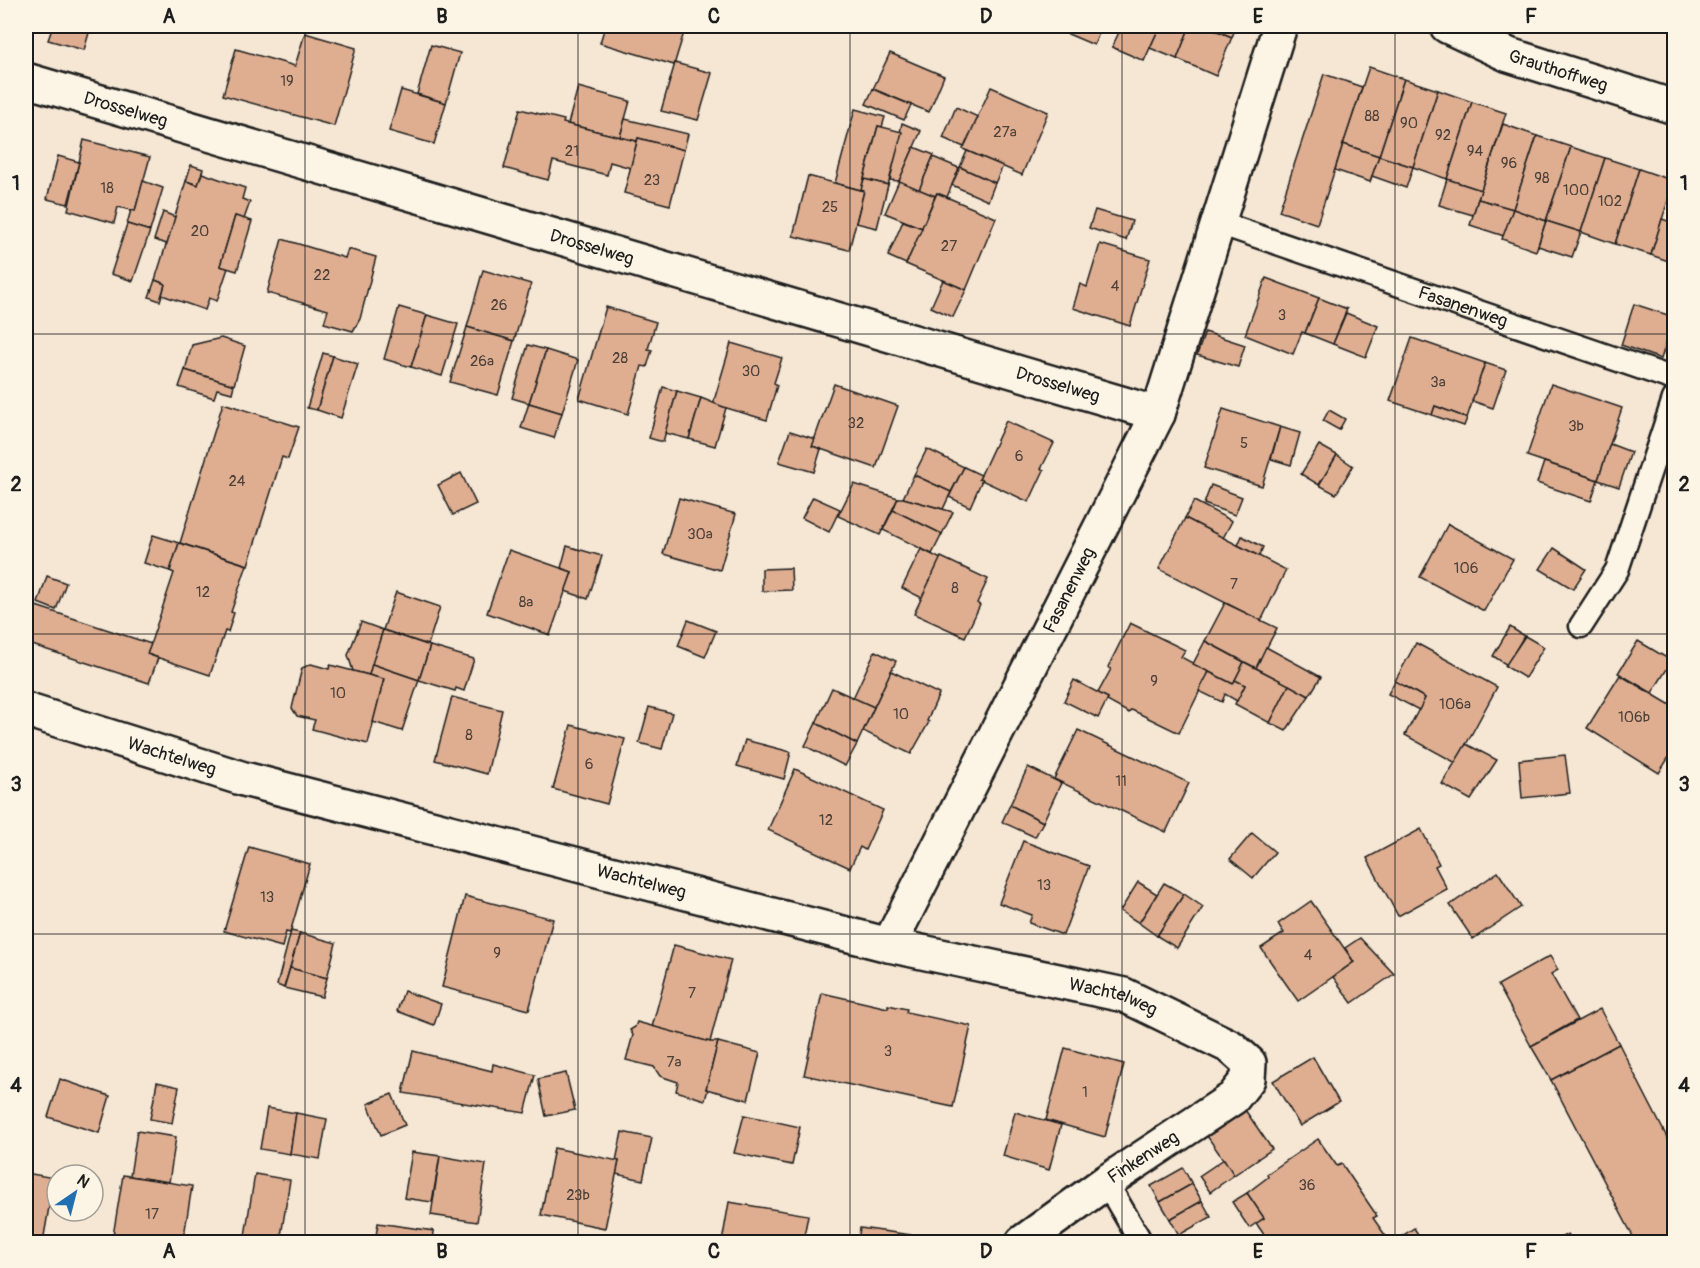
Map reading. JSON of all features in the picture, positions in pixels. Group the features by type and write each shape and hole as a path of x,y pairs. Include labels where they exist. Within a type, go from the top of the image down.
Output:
{"street":[{"name":"Fasanenweg","path":"889,945 1158,414 1280,26"},
{"name":"Grauthoffweg","path":"1447,26 1509,55 1674,107"},
{"name":"Drosselweg","path":"26,80 1158,414"},
{"name":"Wachtelweg","path":"26,710 244,779 889,945 1124,995 1231,1047 1249,1063"},
{"name":"Finkenweg","path":"1023,1242 1106,1182 1233,1098 1248,1079 1249,1063"}],"lane":[{"name":"Fasanenweg","path":"1219,223 1674,379"},
{"path":"1581,626 1617,570 1674,399"},
{"path":"1106,1182 1141,1242"}],"building":[{"path":"53,26 91,26 84,50 48,40"},
{"path":"511,26 533,26 531,31"},
{"path":"605,26 686,26 674,65 600,43"},
{"path":"1063,26 1102,26 1094,45 1061,31"},
{"path":"1122,26 1160,26 1144,61 1112,47"},
{"path":"1160,26 1190,26 1177,59 1150,48"},
{"path":"1190,26 1206,26 1232,37 1216,76 1177,59"},
{"path":"1206,26 1232,26 1236,27 1232,37"},
{"path":"305,33 356,48 334,126 223,95 236,49 295,66"},
{"path":"431,45 460,53 446,103 417,94"},
{"path":"890,53 944,76 929,112 873,89"},
{"path":"675,63 712,73 698,120 661,111"},
{"path":"1369,67 1404,79 1379,156 1343,144"},
{"path":"1324,74 1362,87 1317,224 1279,211"},
{"path":"1404,79 1438,90 1413,167 1379,156"},
{"path":"578,87 630,101 620,137 568,124"},
{"path":"991,87 1048,112 1022,175 963,149"},
{"path":"873,89 911,105 904,120 866,104"},
{"path":"401,90 446,103 434,144 389,131"},
{"path":"1438,90 1472,102 1447,179 1413,167"},
{"path":"1472,102 1506,113 1481,190 1447,179"},
{"path":"956,107 978,117 964,147 943,138"},
{"path":"520,109 564,120 563,123 637,141 631,168 610,162 607,175 553,161 548,180 504,168"},
{"path":"855,109 885,117 882,127 878,126 861,190 835,183"},
{"path":"625,119 688,134 684,150 638,138 637,141 620,137"},
{"path":"902,123 921,131 899,181 890,180"},
{"path":"1503,124 1537,136 1513,209 1478,199"},
{"path":"878,126 902,132 888,185 864,179"},
{"path":"1537,136 1571,147 1546,221 1513,209"},
{"path":"638,138 684,150 670,205 624,193"},
{"path":"84,140 150,157 135,211 118,207 114,223 68,210"},
{"path":"1343,144 1379,156 1370,182 1335,170"},
{"path":"914,147 934,155 919,190 899,181"},
{"path":"1571,147 1605,158 1581,232 1546,221"},
{"path":"967,151 1003,166 995,183 960,167"},
{"path":"58,156 79,162 68,204 47,199"},
{"path":"1379,156 1413,167 1406,188 1372,176"},
{"path":"933,157 959,168 947,197 937,193 935,196 919,190"},
{"path":"1605,158 1639,169 1615,244 1581,232"},
{"path":"191,165 203,169 198,185 186,181"},
{"path":"960,167 995,183 988,201 952,185"},
{"path":"1639,169 1674,181 1651,255 1615,244"},
{"path":"202,173 245,188 242,199 250,202 244,219 235,216 220,266 228,268 217,301 209,298 205,310 162,295 165,284 155,280 186,181 198,185"},
{"path":"808,176 864,191 849,250 793,236"},
{"path":"864,179 888,185 877,228 856,223 864,191 861,190"},
{"path":"1447,179 1481,190 1473,215 1439,205"},
{"path":"143,181 163,188 150,231 127,224 131,210 135,211"},
{"path":"899,181 935,196 922,228 885,213"},
{"path":"937,193 996,218 966,290 906,264"},
{"path":"1478,199 1513,209 1504,236 1470,225"},
{"path":"1513,209 1546,221 1536,251 1502,239"},
{"path":"1095,210 1132,221 1126,240 1089,228"},
{"path":"163,212 175,217 167,244 154,240"},
{"path":"235,216 252,221 237,271 220,266"},
{"path":"1662,219 1674,223 1674,263 1651,255"},
{"path":"903,221 922,228 906,264 888,256"},
{"path":"1546,221 1581,232 1572,257 1538,246"},
{"path":"127,224 150,231 133,281 111,274"},
{"path":"282,239 345,258 348,249 376,257 360,319 353,331 324,323 328,310 267,293"},
{"path":"1100,244 1150,259 1130,326 1073,308 1080,284 1087,287"},
{"path":"483,270 531,284 514,341 467,327"},
{"path":"1266,278 1319,298 1305,333 1302,332 1293,354 1245,335"},
{"path":"155,280 165,284 160,301 149,297"},
{"path":"943,280 966,290 953,317 931,307"},
{"path":"1319,298 1347,309 1333,344 1305,333"},
{"path":"1634,304 1674,317 1661,359 1621,345"},
{"path":"399,307 427,315 411,367 384,359"},
{"path":"606,307 656,322 648,349 652,350 647,367 642,366 628,414 579,399"},
{"path":"1346,313 1378,326 1366,357 1333,344"},
{"path":"427,315 458,324 442,376 411,367"},
{"path":"467,327 514,341 498,395 450,382"},
{"path":"1205,332 1245,345 1238,367 1197,355"},
{"path":"221,338 245,346 234,385 185,370 192,345"},
{"path":"1412,338 1485,363 1467,418 1435,406 1432,415 1390,401"},
{"path":"731,343 782,358 774,383 777,385 767,420 713,404"},
{"path":"528,345 546,350 529,403 512,398"},
{"path":"546,350 578,360 562,413 529,403"},
{"path":"323,353 333,356 317,410 307,408"},
{"path":"333,356 358,364 341,418 317,410"},
{"path":"1485,363 1506,370 1493,408 1472,401"},
{"path":"185,370 234,385 232,393 217,389 214,398 179,387"},
{"path":"834,384 898,406 876,468 812,446"},
{"path":"1551,384 1622,408 1598,480 1527,456"},
{"path":"663,387 677,391 663,442 649,438"},
{"path":"677,391 701,398 689,439 665,433"},
{"path":"701,398 726,408 715,446 689,439"},
{"path":"223,403 299,427 288,459 282,457 248,565 180,543"},
{"path":"529,403 562,413 554,438 521,428"},
{"path":"1435,406 1467,418 1464,426 1432,415"},
{"path":"1223,409 1280,427 1262,486 1204,468"},
{"path":"1329,410 1345,419 1339,430 1323,421"},
{"path":"1006,421 1054,443 1041,469 1044,470 1029,502 979,479"},
{"path":"1280,427 1300,433 1291,465 1271,459"},
{"path":"790,431 815,439 812,446 821,449 814,472 779,462"},
{"path":"1610,444 1631,452 1619,487 1598,480"},
{"path":"1319,445 1337,455 1319,485 1301,474"},
{"path":"927,449 964,467 951,492 914,475"},
{"path":"1337,455 1353,466 1336,494 1319,485"},
{"path":"1544,462 1598,480 1591,501 1537,483"},
{"path":"964,467 981,475 979,479 982,480 970,507 949,497"},
{"path":"461,473 476,504 453,515 438,485"},
{"path":"914,475 951,492 943,509 903,498"},
{"path":"854,484 898,498 880,535 838,516"},
{"path":"1211,485 1242,497 1235,515 1204,504"},
{"path":"813,497 840,509 829,532 802,518"},
{"path":"679,498 736,514 720,570 663,554"},
{"path":"898,498 953,512 942,534 893,510"},
{"path":"1194,501 1232,521 1223,538 1185,518"},
{"path":"893,510 942,534 932,554 883,530"},
{"path":"1185,518 1286,570 1261,621 1159,569"},
{"path":"1448,524 1513,559 1484,611 1420,577"},
{"path":"153,535 179,543 170,571 144,563"},
{"path":"1242,536 1263,547 1259,556 1238,545"},
{"path":"179,543 247,565 231,612 234,613 228,632 225,631 210,675 147,654 174,573 170,571"},
{"path":"567,546 602,556 588,599 565,591 572,572 561,568"},
{"path":"1554,548 1586,569 1573,589 1540,569"},
{"path":"921,549 941,559 922,598 902,588"},
{"path":"509,550 572,572 550,635 487,613"},
{"path":"941,557 988,579 977,603 980,605 965,637 914,614"},
{"path":"791,568 792,590 762,591 762,569"},
{"path":"47,576 66,583 56,610 38,603"},
{"path":"396,592 440,607 428,645 383,630"},
{"path":"1225,603 1277,628 1256,668 1205,641"},
{"path":"36,606 151,644 147,654 158,658 149,683 26,643"},
{"path":"688,620 716,631 705,657 678,646"},
{"path":"361,622 383,630 369,675 353,671 348,655"},
{"path":"1130,623 1185,650 1181,657 1209,672 1179,733 1134,711 1131,710 1129,713 1107,701 1108,698 1098,693 1111,669 1108,667"},
{"path":"1510,627 1524,636 1507,665 1493,656"},
{"path":"383,630 430,646 419,680 372,664"},
{"path":"1525,636 1544,647 1525,678 1505,666"},
{"path":"1205,641 1244,662 1233,684 1193,664"},
{"path":"1638,641 1672,661 1652,693 1618,673"},
{"path":"1416,643 1497,687 1456,763 1405,735 1425,698 1395,681"},
{"path":"430,646 474,659 464,691 456,688 455,691 419,680"},
{"path":"1266,647 1321,677 1309,696 1256,668"},
{"path":"875,651 896,661 874,707 853,698"},
{"path":"1244,662 1289,685 1270,723 1235,704 1245,685 1235,680"},
{"path":"311,664 329,669 330,665 384,679 368,744 312,729 315,720 297,716 292,708 302,668"},
{"path":"372,664 419,680 402,731 373,722 384,679 369,675"},
{"path":"891,671 939,694 927,721 929,722 911,754 863,731"},
{"path":"1209,672 1233,684 1235,680 1245,685 1237,701 1225,694 1222,702 1199,691"},
{"path":"1620,675 1674,707 1674,749 1659,773 1587,728"},
{"path":"1074,680 1108,698 1098,718 1064,701"},
{"path":"1395,681 1425,698 1419,710 1388,694"},
{"path":"1289,685 1309,696 1286,731 1270,723"},
{"path":"832,688 874,707 857,744 816,723"},
{"path":"452,697 502,710 487,774 435,760"},
{"path":"649,707 672,713 662,749 639,743"},
{"path":"816,723 857,744 845,766 805,746"},
{"path":"571,725 625,739 607,804 553,789"},
{"path":"1078,730 1189,783 1166,832 1054,779"},
{"path":"745,740 791,752 784,779 737,766"},
{"path":"1466,744 1497,760 1471,800 1442,784"},
{"path":"1565,755 1570,793 1522,798 1519,760"},
{"path":"1028,767 1061,783 1043,822 1010,805"},
{"path":"795,769 883,810 865,850 860,847 850,868 768,830"},
{"path":"1010,805 1043,822 1035,837 1002,822"},
{"path":"1421,829 1439,864 1435,866 1447,889 1398,916 1367,858"},
{"path":"1252,833 1275,852 1253,878 1230,859"},
{"path":"1023,841 1089,866 1063,935 1029,923 1032,915 999,903"},
{"path":"249,847 310,864 290,933 286,932 282,947 224,931"},
{"path":"1498,872 1521,907 1473,939 1450,905"},
{"path":"1138,882 1157,894 1139,923 1120,911"},
{"path":"1164,883 1184,894 1157,936 1139,923"},
{"path":"1184,894 1203,907 1177,948 1157,936"},
{"path":"465,896 553,919 529,1010 442,987"},
{"path":"1311,901 1354,962 1298,1001 1261,948 1284,933 1278,924"},
{"path":"291,931 300,933 284,988 277,985"},
{"path":"300,933 336,943 327,978 290,968"},
{"path":"1360,938 1394,974 1352,1003 1333,977 1354,962 1345,948"},
{"path":"674,945 731,960 710,1042 652,1027"},
{"path":"1550,956 1558,970 1551,974 1577,1020 1531,1046 1498,985"},
{"path":"290,968 327,978 322,997 284,988"},
{"path":"404,991 441,1004 434,1025 397,1011"},
{"path":"822,993 888,1008 888,1005 907,1009 906,1012 971,1026 953,1107 804,1075"},
{"path":"1600,1009 1619,1044 1551,1080 1531,1046"},
{"path":"637,1022 710,1042 718,1042 705,1100 676,1091 678,1082 660,1076 654,1067 626,1060 633,1035 630,1030"},
{"path":"718,1042 760,1053 748,1100 706,1089"},
{"path":"1619,1044 1674,1151 1674,1242 1636,1242 1551,1080"},
{"path":"1065,1048 1124,1064 1105,1137 1046,1120"},
{"path":"413,1051 492,1071 493,1064 535,1075 525,1113 403,1093"},
{"path":"1313,1057 1339,1102 1300,1126 1273,1081"},
{"path":"566,1073 575,1110 546,1116 538,1079"},
{"path":"60,1079 110,1096 99,1133 48,1117"},
{"path":"157,1082 179,1087 172,1123 150,1119"},
{"path":"392,1094 405,1125 381,1135 368,1104"},
{"path":"1243,1107 1272,1149 1234,1175 1205,1133"},
{"path":"267,1108 296,1113 290,1154 260,1149"},
{"path":"1015,1112 1061,1125 1049,1170 1003,1156"},
{"path":"296,1113 327,1119 320,1159 290,1154"},
{"path":"744,1115 800,1127 792,1165 734,1153"},
{"path":"137,1131 176,1137 169,1182 130,1176"},
{"path":"622,1132 652,1138 643,1180 616,1174 619,1161 616,1161"},
{"path":"1318,1139 1337,1166 1342,1164 1377,1216 1373,1218 1390,1242 1269,1242 1256,1223 1264,1218 1247,1193 1268,1177 1267,1174"},
{"path":"554,1148 619,1161 605,1228 541,1215"},
{"path":"412,1152 440,1156 432,1202 404,1198"},
{"path":"440,1156 486,1164 477,1222 431,1215"},
{"path":"1224,1159 1234,1175 1210,1192 1199,1176"},
{"path":"1183,1168 1192,1184 1160,1202 1151,1186"},
{"path":"26,1173 45,1176 46,1223 43,1242 26,1242"},
{"path":"255,1174 290,1180 280,1242 244,1242"},
{"path":"123,1175 192,1186 183,1242 112,1242"},
{"path":"1192,1184 1202,1201 1170,1219 1160,1202"},
{"path":"1247,1193 1264,1218 1249,1228 1232,1202"},
{"path":"1202,1201 1211,1217 1179,1235 1170,1219"},
{"path":"729,1202 808,1215 803,1242 722,1242"},
{"path":"378,1223 434,1231 433,1242 375,1242"},
{"path":"860,1228 911,1235 910,1242 858,1242"},
{"path":"1414,1228 1423,1242 1395,1241"},
{"path":"1568,1234 1573,1242 1552,1242"}]}
